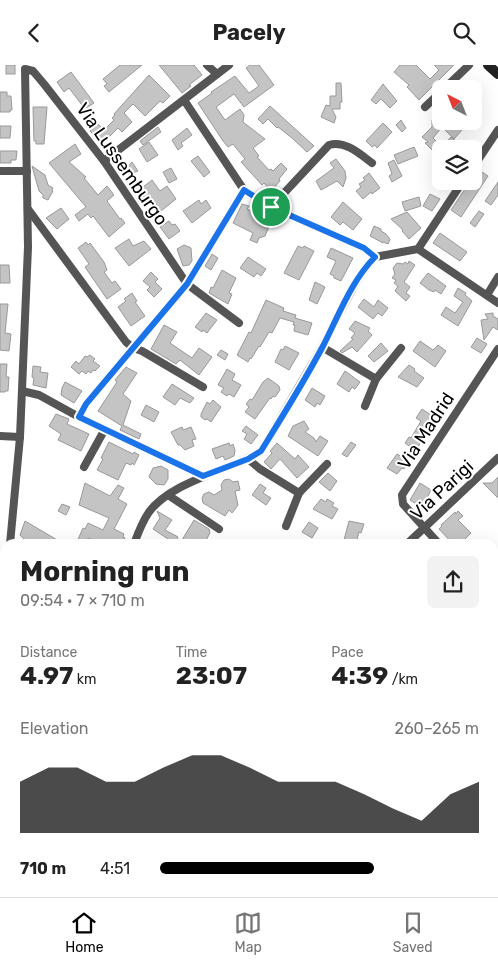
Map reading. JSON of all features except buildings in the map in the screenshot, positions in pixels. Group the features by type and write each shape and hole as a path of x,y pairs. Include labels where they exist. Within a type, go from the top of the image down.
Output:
{"main road":[{"path":"488,65 498,74"}],"street":[{"path":"208,65 217,74"},
{"path":"104,161 229,65"},
{"path":"453,80 469,65"},
{"name":"Via Lussemburgo","path":"27,171 26,69 33,71 104,161 187,284 239,323"},
{"path":"184,100 244,190 271,207 364,248 375,257"},
{"path":"426,107 432,101"},
{"path":"482,153 498,130"},
{"path":"271,207 329,145 336,143 344,145 358,152 372,163"},
{"path":"0,171 27,171 28,247 20,437 10,539"},
{"path":"79,417 86,404 187,284 244,190"},
{"path":"418,249 457,190"},
{"path":"28,209 126,342 133,348 142,351 203,387"},
{"path":"136,539 140,527 150,511 168,495 203,476 248,459 261,451 322,347 353,288 367,265 375,257 418,249 498,303"},
{"path":"487,295 498,277"},
{"path":"322,347 376,379"},
{"path":"366,406 376,379 401,348"},
{"name":"Via Madrid","path":"434,539 403,504 402,495 498,349"},
{"path":"22,391 39,395 79,417 203,476"},
{"path":"84,467 105,429"},
{"path":"0,436 20,437"},
{"path":"248,459 260,469 299,493"},
{"name":"Via Parigi","path":"412,539 498,459"},
{"path":"286,526 299,493 327,463"},
{"path":"168,495 219,529"}],"route":[{"path":"244,190 271,207 364,248 375,257 367,265 353,288 322,347 261,451 248,459 203,476 79,417 86,404 187,284 244,190"}]}
